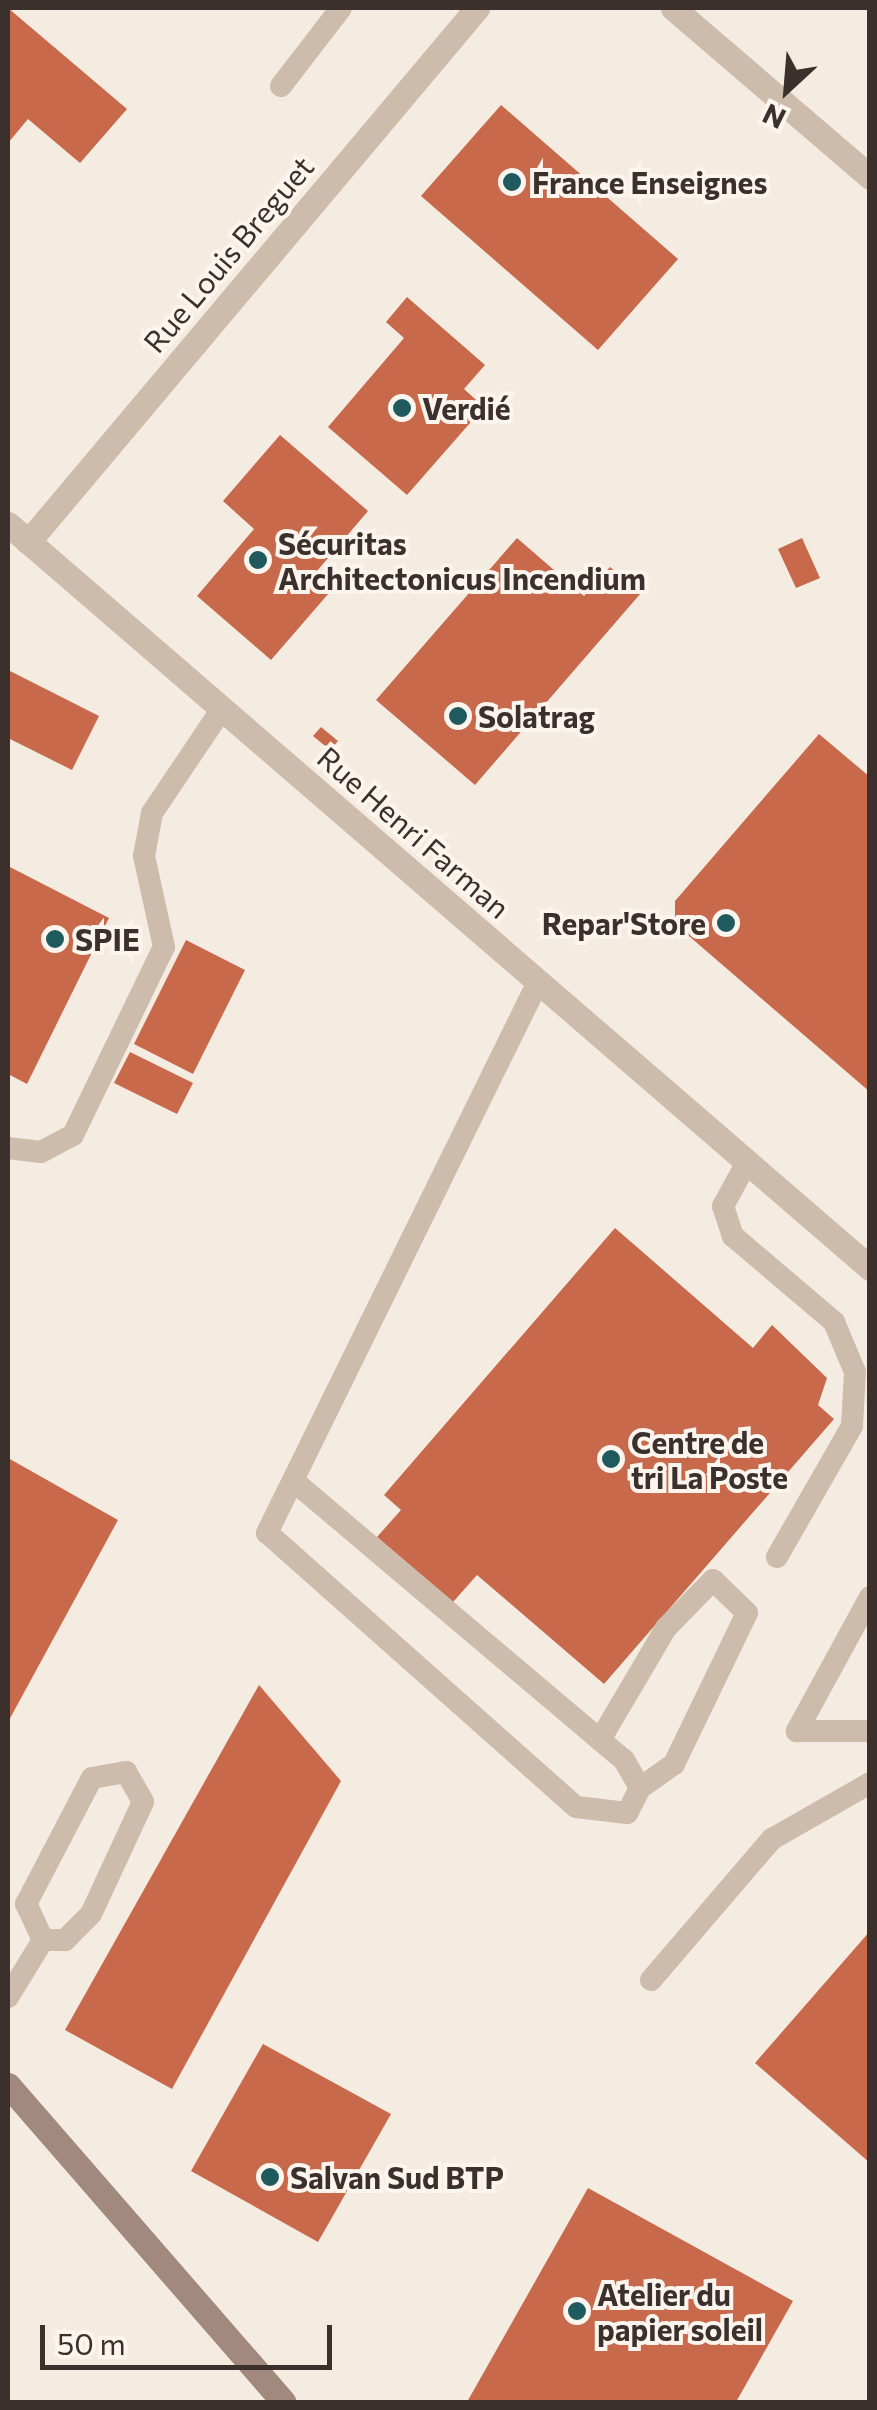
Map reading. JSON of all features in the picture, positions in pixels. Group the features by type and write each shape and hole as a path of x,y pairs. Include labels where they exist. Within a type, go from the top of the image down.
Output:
{"street":[{"name":"Rue Louis Breguet","path":"28,542 477,8"},
{"path":"673,8 870,177"},
{"name":"Rue Henri Farman","path":"8,524 870,1268"},
{"path":"8,2085 284,2402"}],"lane":[{"path":"281,86 341,8"},
{"path":"8,1148 41,1152 73,1135 164,947 144,856 152,813 222,710"},
{"path":"538,982 296,1482 267,1533 576,1807 627,1813 640,1788 674,1764 748,1613 713,1580 666,1628 600,1740"},
{"path":"747,1162 723,1206 733,1236 834,1322 855,1372 852,1426 777,1557"},
{"path":"296,1482 600,1740 640,1788"},
{"path":"870,1597 797,1731 870,1731"},
{"path":"126,1772 144,1802 91,1914 66,1940 43,1940 26,1904 92,1778 126,1772"},
{"path":"651,1980 772,1839 870,1783"},
{"path":"8,1997 43,1940"}],"building":[{"path":"8,8 127,109 80,163 28,119 8,143"},
{"path":"501,105 678,259 598,350 421,196"},
{"path":"407,297 485,365 464,389 484,407 407,495 328,427 404,338 386,322"},
{"path":"280,435 368,511 311,578 329,593 271,660 197,596 254,529 223,501"},
{"path":"517,538 584,596 610,567 641,593 475,785 376,700"},
{"path":"802,538 820,578 796,588 778,549"},
{"path":"8,670 99,716 72,770 8,738"},
{"path":"321,727 338,741 330,750 313,736"},
{"path":"819,734 870,777 870,1092 675,924 675,901"},
{"path":"8,866 109,918 27,1084 8,1074"},
{"path":"186,940 245,970 193,1074 134,1044"},
{"path":"130,1052 193,1083 177,1114 114,1083"},
{"name":"Centre de tri La Poste","path":"615,1228 753,1348 772,1325 827,1378 818,1405 834,1419 604,1684 477,1575 453,1602 377,1537 401,1510 384,1495"},
{"path":"8,1458 118,1520 8,1722"},
{"path":"259,1685 341,1781 172,2089 65,2030"},
{"path":"870,1931 870,2163 755,2063"},
{"path":"263,2044 391,2114 318,2242 191,2171"},
{"path":"588,2188 793,2301 736,2402 467,2402"}],"place":[{"name":"France Enseignes","path":"512,182"},
{"name":"Verdié","path":"402,408"},
{"name":"Sécuritas Architectonicus Incendium","path":"258,560"},
{"name":"Solatrag","path":"458,716"},
{"name":"Repar'Store","path":"726,923"},
{"name":"SPIE","path":"55,939"},
{"name":"Centre de tri La Poste","path":"611,1459"},
{"name":"Salvan Sud BTP","path":"270,2177"},
{"name":"Atelier du papier soleil","path":"577,2311"}]}
